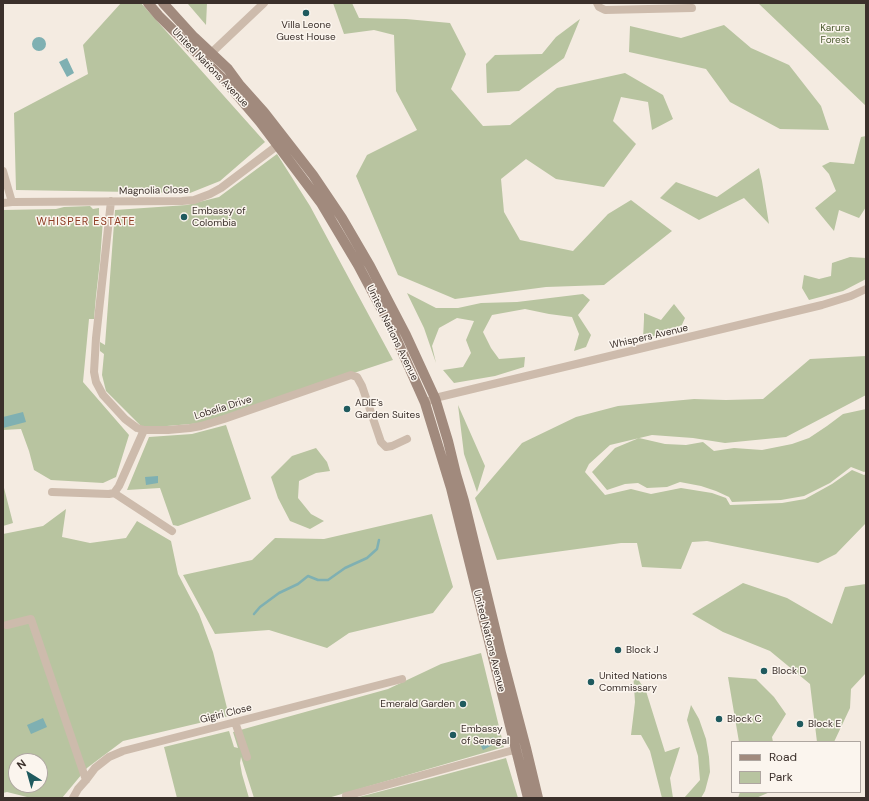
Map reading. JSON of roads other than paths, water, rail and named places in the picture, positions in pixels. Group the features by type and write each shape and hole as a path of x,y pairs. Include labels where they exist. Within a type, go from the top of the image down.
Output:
{"street":[{"name":"United Nations Avenue","path":"148,3 159,16 211,58 228,69 264,112 281,142 322,203 358,265 392,329 425,403 451,488 502,676 526,748 538,798"},
{"name":"United Nations Avenue","path":"163,3 211,58"},
{"path":"211,58 264,3"},
{"path":"597,3 599,7 605,10 692,8"},
{"name":"United Nations Avenue","path":"281,142 313,175 342,218 370,266 406,335 435,398 464,501 502,676 516,750 528,798"},
{"name":"Magnolia Close","path":"3,203 194,200 221,188 281,142"},
{"path":"3,171 12,202"},
{"name":"Lobelia Drive","path":"111,201 96,338 94,372 96,382 103,395 125,419 137,428 144,430 168,430 202,426 351,375 357,377 362,386 381,442 386,447 392,446 407,439"},
{"name":"Whispers Avenue","path":"425,403 435,398 822,305 851,296 866,289"},
{"path":"114,493 119,486 144,430"},
{"path":"52,492 114,493 172,531"},
{"path":"7,626 31,619 86,780"},
{"name":"Gigiri Close","path":"74,798 78,789 95,768 108,757 123,751 402,679"},
{"path":"236,722 247,757"},
{"path":"346,796 510,750 516,750"}],"water":[{"path":"39,37 44,39 46,44 44,49 39,51 34,49 32,44 34,39"},
{"path":"67,58 74,73 67,77 59,62"},
{"path":"23,412 26,422 3,428 3,417"},
{"path":"158,476 158,483 146,485 145,477"},
{"path":"43,718 47,727 31,734 27,725"},
{"path":"493,737 496,743 483,750 480,744"}],"waterway":[{"path":"254,614 260,607 279,593 298,584 308,576 318,580 328,580 345,568 367,558 377,549 379,540"}],"place":[{"name":"Villa Leone Guest House","path":"306,13"},
{"name":"Embassy of Colombia","path":"184,217"},
{"name":"ADIE's Garden Suites","path":"347,409"},
{"name":"Block J","path":"618,650"},
{"name":"Block D","path":"764,671"},
{"name":"United Nations Commissary","path":"591,682"},
{"name":"Emerald Garden","path":"463,704"},
{"name":"Block C","path":"719,719"},
{"name":"Block E","path":"800,724"},
{"name":"Embassy of Senegal","path":"453,735"}],"district":[{"name":"WHISPER ESTATE","path":"86,222"}],"park label":[{"name":"Karura Forest","path":"835,34"}]}
